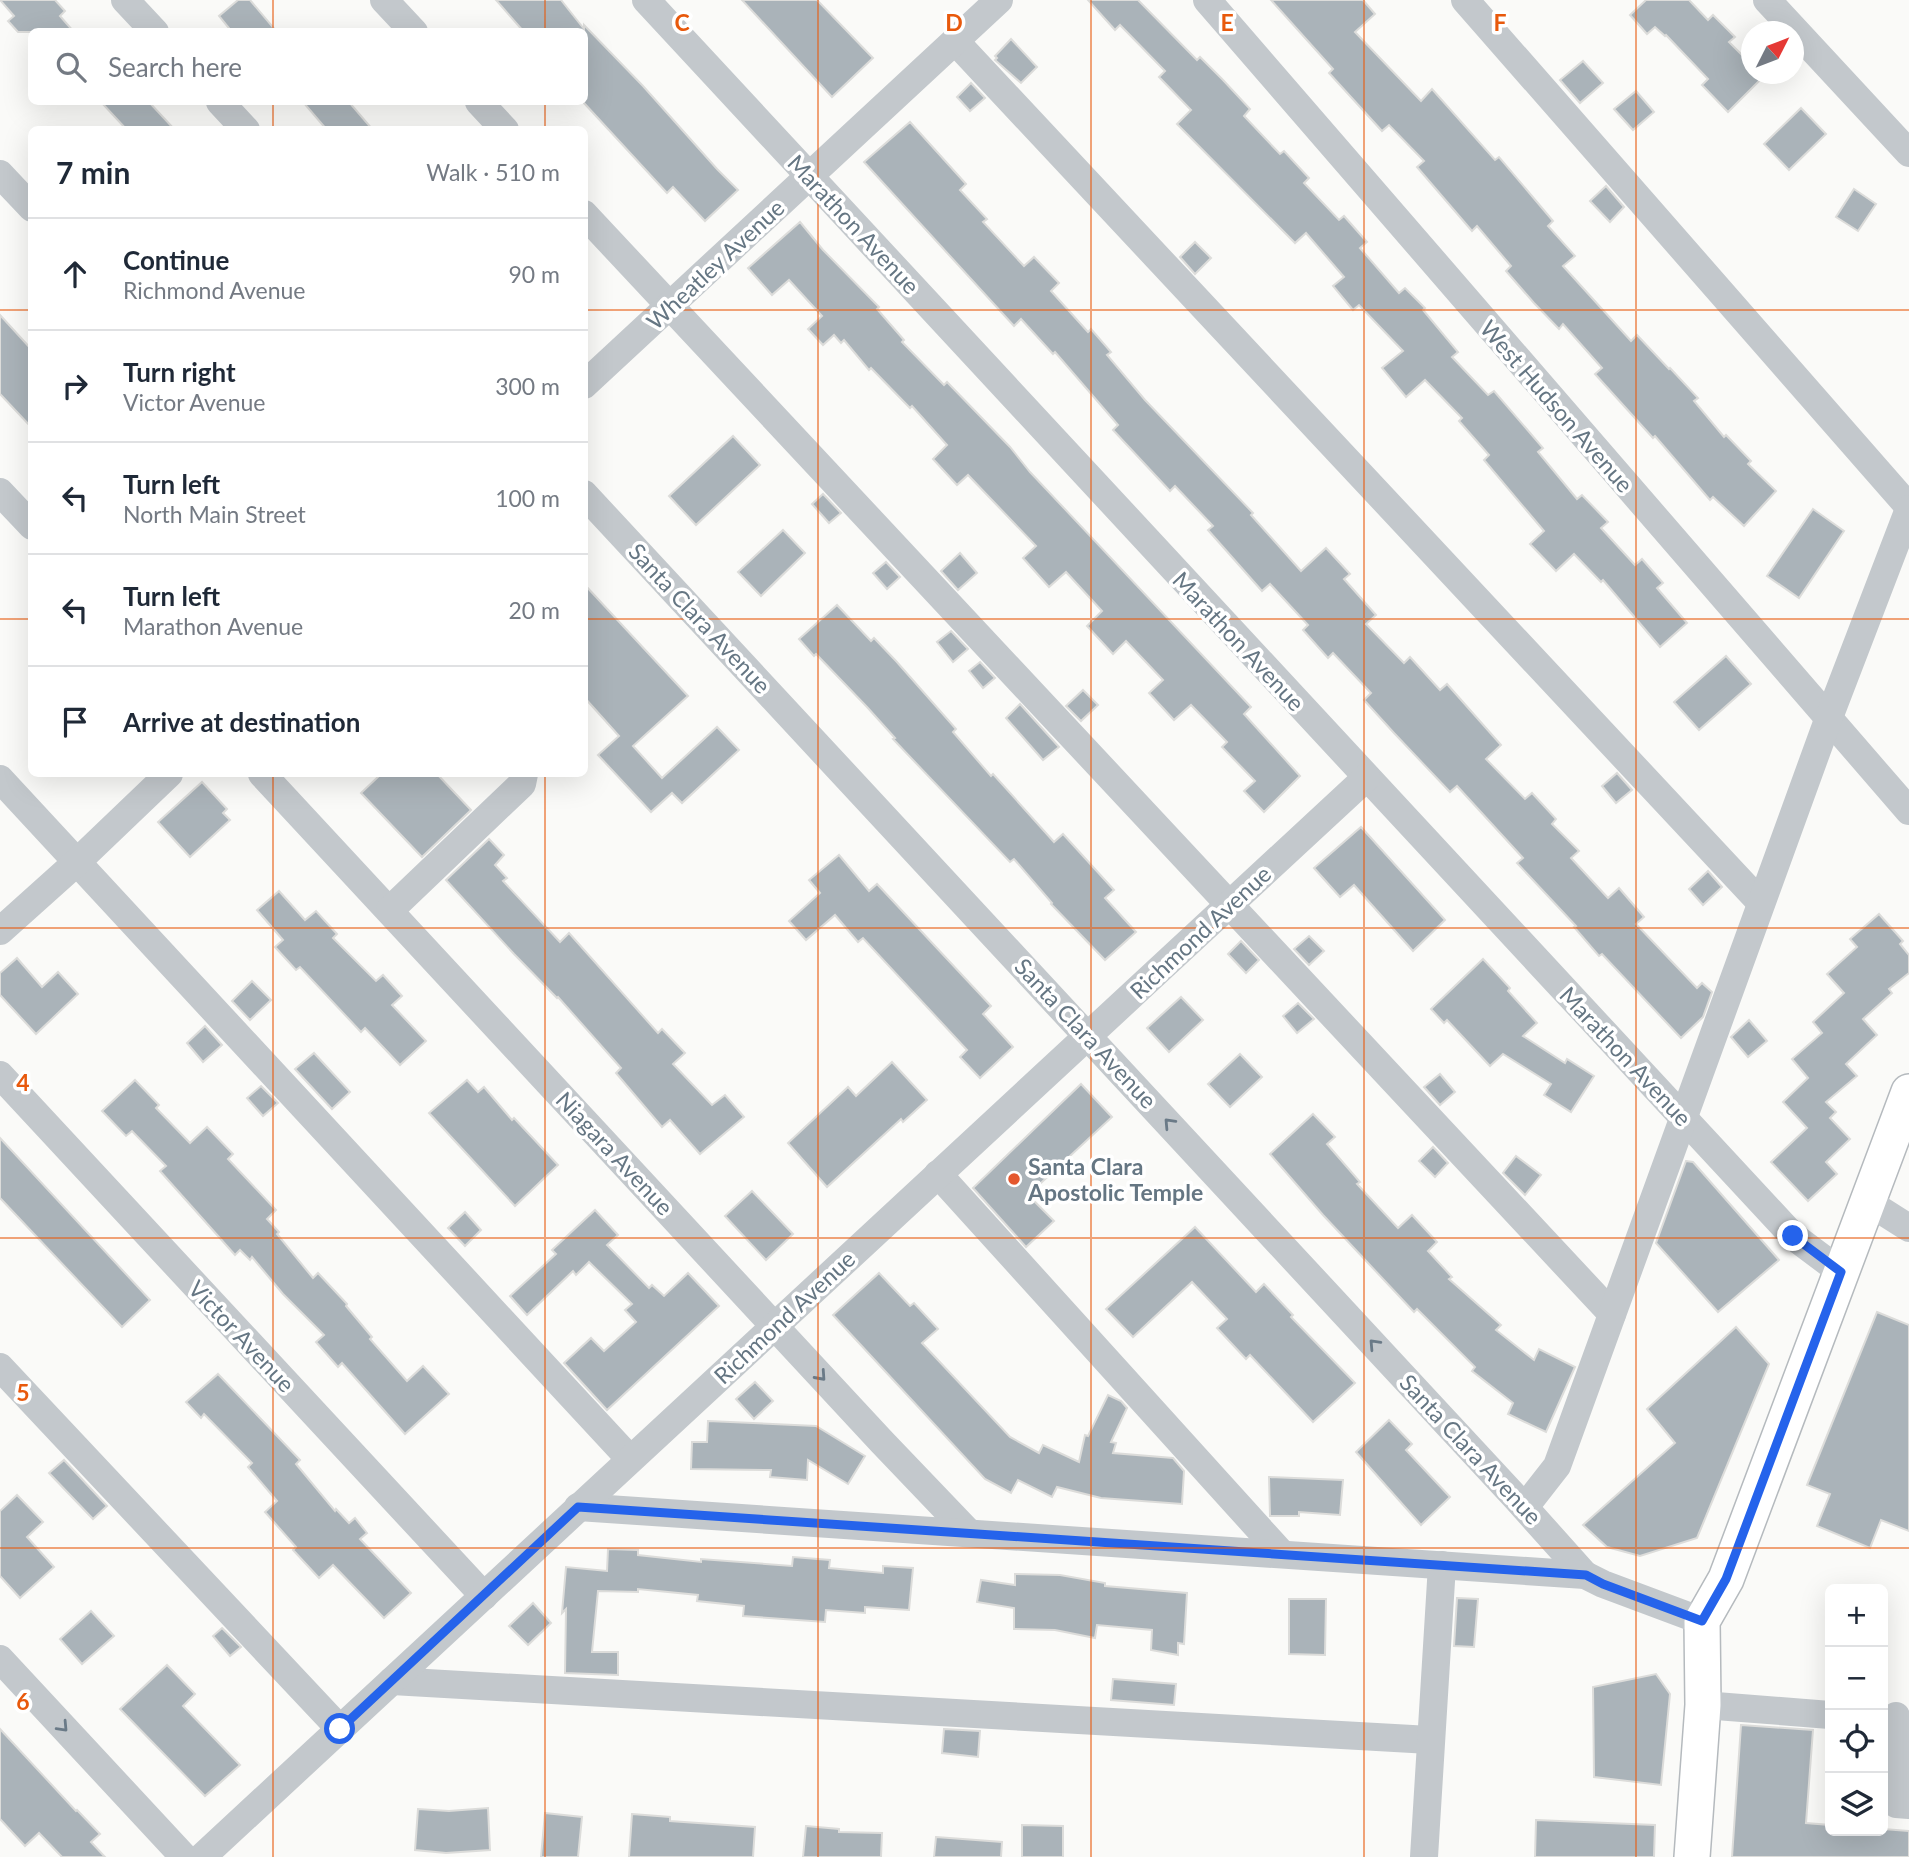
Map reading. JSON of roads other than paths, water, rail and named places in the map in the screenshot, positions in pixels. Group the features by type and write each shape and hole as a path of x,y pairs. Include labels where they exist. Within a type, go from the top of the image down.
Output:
{"main road":[{"path":"1692,1857 1703,1705 1702,1621 1726,1579 1909,1092"}],"street":[{"path":"125,0 151,28"},
{"path":"384,0 410,28"},
{"name":"Marathon Avenue","path":"646,0 1793,1236 1841,1272"},
{"name":"Wheatley Avenue","path":"588,381 999,0"},
{"name":"West Hudson Avenue","path":"1207,0 1909,811"},
{"path":"1465,0 1909,508 1828,720 1557,1466 1525,1507"},
{"path":"1767,0 1909,153"},
{"path":"955,41 1761,903"},
{"path":"223,105 242,126"},
{"path":"482,105 501,126"},
{"path":"0,174 28,204"},
{"path":"588,218 1612,1314"},
{"path":"0,492 28,522"},
{"name":"Santa Clara Avenue","path":"588,498 1586,1575"},
{"path":"0,931 166,777"},
{"name":"Niagara Avenue","path":"265,777 969,1533"},
{"path":"390,910 522,783 523,777"},
{"name":"Richmond Avenue","path":"202,1857 1366,778"},
{"path":"0,779 630,1459"},
{"name":"Victor Avenue","path":"0,1075 484,1596"},
{"path":"939,1174 1282,1554"},
{"path":"1868,1202 1909,1228"},
{"path":"0,1367 340,1729"},
{"path":"578,1507 1586,1575 1702,1621"},
{"path":"1424,1857 1442,1565"},
{"path":"0,1659 184,1857"},
{"path":"392,1681 1430,1740"},
{"path":"1703,1705 1825,1714"},
{"path":"1896,1716 1896,1804 1909,1805"}],"place":[{"name":"Santa Clara Apostolic Temple","path":"1014,1179"}]}
